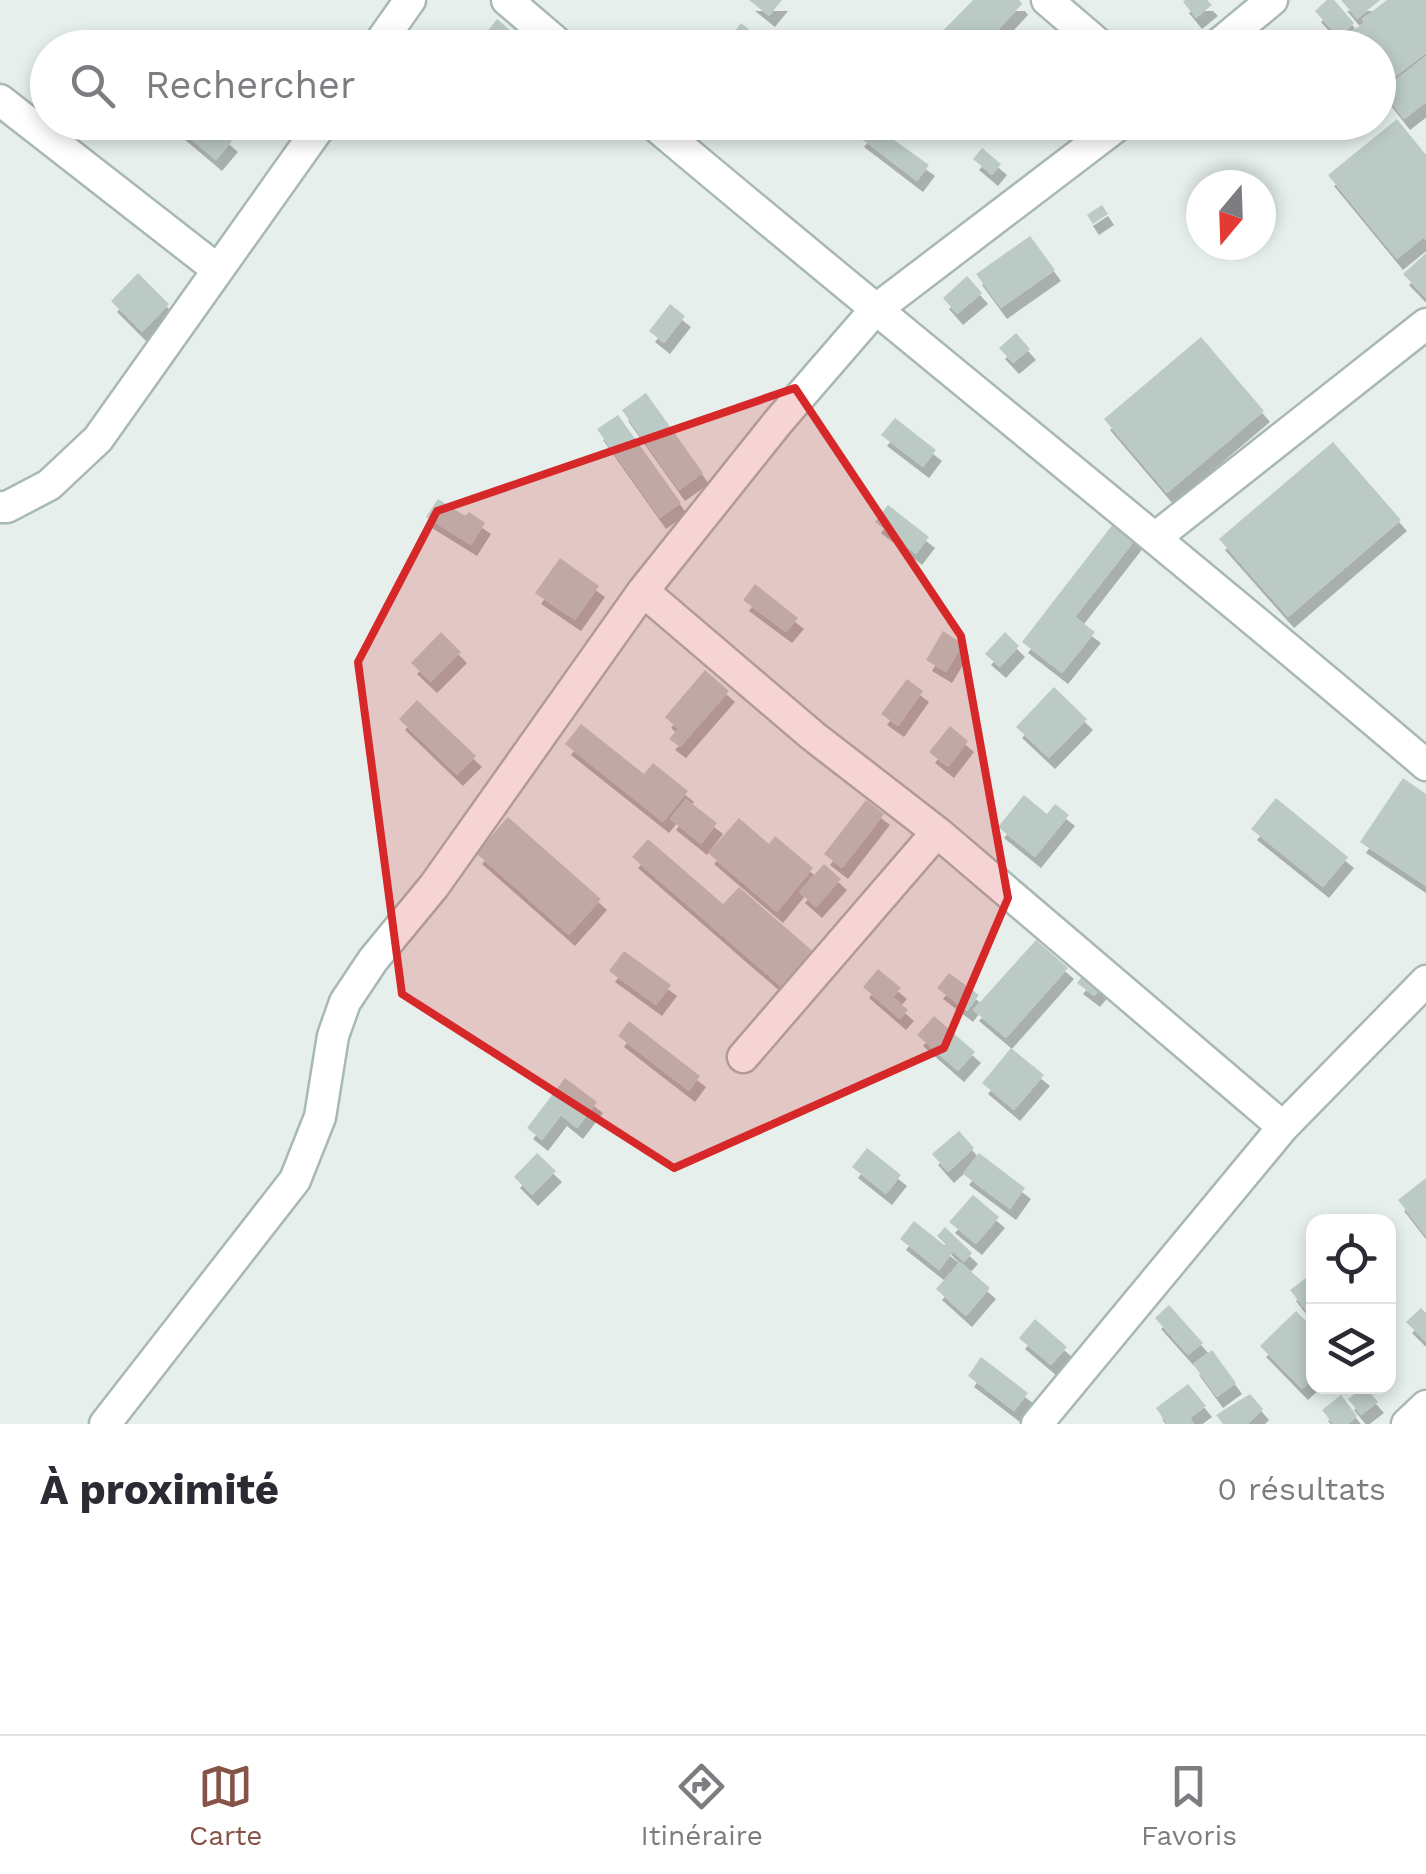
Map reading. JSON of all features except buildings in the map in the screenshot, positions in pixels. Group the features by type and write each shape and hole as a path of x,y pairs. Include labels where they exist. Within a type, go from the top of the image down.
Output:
{"street":[{"path":"389,30 410,0"},
{"path":"506,0 542,30"},
{"path":"1046,0 1081,30"},
{"path":"1236,30 1272,0"},
{"path":"0,100 30,123"},
{"path":"51,140 218,270"},
{"path":"0,507 7,507 48,484 98,438 310,140"},
{"path":"673,140 874,311 1155,538 1426,765"},
{"path":"105,1424 295,1180 320,1117 332,1036 345,1002 373,960 434,886 643,591 778,422 874,311 1098,140"},
{"path":"1155,538 1426,324"},
{"path":"643,591 813,736 937,832 1283,1127"},
{"path":"744,1058 937,832"},
{"path":"1037,1424 1283,1127 1426,981"},
{"path":"1406,1424 1426,1406"}],"highlighted area":[{"path":"795,388 961,636 1008,898 944,1048 674,1168 402,994 358,662 437,511"}]}
